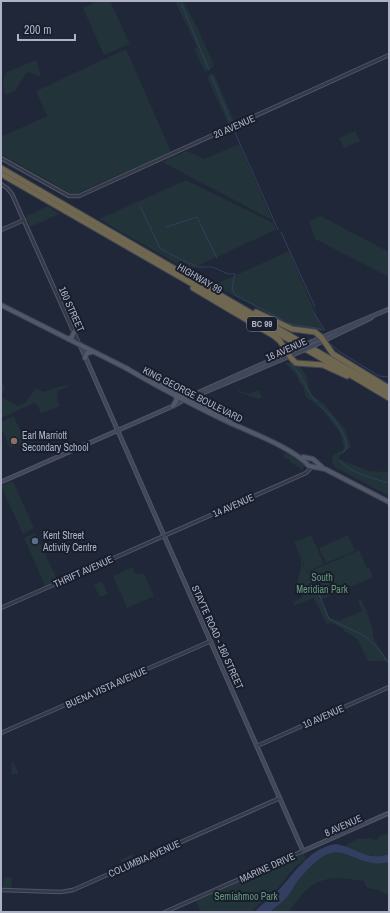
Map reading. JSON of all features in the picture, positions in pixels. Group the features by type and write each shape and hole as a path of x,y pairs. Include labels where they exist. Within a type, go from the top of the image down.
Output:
{"highway":[{"name":"HIGHWAY 99","path":"1,168 389,393"},
{"name":"HIGHWAY 99","path":"1,174 343,370 389,399"},
{"path":"135,251 214,301 272,334 280,341 288,355 298,364 316,364 330,368 389,399"},
{"path":"199,282 288,328 312,331 322,339 336,356 389,388"}],"main road":[{"name":"KING GEORGE BOULEVARD","path":"1,305 286,450 310,465 322,468 389,502"},
{"name":"16 AVENUE","path":"187,399 200,395 247,374 288,355 298,348 313,341 322,339 389,309"},
{"path":"68,339 74,336 74,332"},
{"name":"16 AVENUE","path":"1,482 173,406 195,394 254,368 302,351 317,344 322,339"},
{"name":"160 STREET","path":"80,345 118,430"},
{"path":"85,358 87,353 93,352"},
{"name":"KING GEORGE BOULEVARD","path":"126,368 175,395 198,404 253,433"},
{"path":"247,374 254,368"},
{"path":"218,387 221,383"},
{"path":"173,406 177,399 175,395"},
{"path":"198,404 197,400 200,395"},
{"name":"STAYTE ROAD - 160 STREET","path":"118,430 303,851"},
{"name":"KING GEORGE BOULEVARD","path":"286,450 306,458 314,459 322,468"},
{"path":"310,458 310,465 316,462"},
{"name":"8 AVENUE","path":"303,851 389,813"}],"street":[{"name":"20 AVENUE","path":"1,158 69,196 79,196 389,55"},
{"name":"160 STREET","path":"1,184 12,194 80,345"},
{"path":"1,230 24,220"},
{"name":"14 AVENUE","path":"164,536 302,474 310,465"},
{"name":"THRIFT AVENUE","path":"1,608 164,536"},
{"name":"BUENA VISTA AVENUE","path":"1,733 211,641"},
{"name":"10 AVENUE","path":"257,746 389,687"},
{"name":"COLUMBIA AVENUE","path":"1,890 62,892 71,890 280,798"},
{"name":"MARINE DRIVE","path":"165,912 303,851"}],"green space":[{"path":"98,1 110,1 130,44 104,55 83,8"},
{"path":"175,1 183,1 196,25 214,65 205,72 194,49 197,47"},
{"path":"126,49 171,152 78,193 70,193 1,154 1,137 47,116 36,91"},
{"path":"36,60 41,75 39,76 27,72 15,91 6,95 3,84 4,77 7,72"},
{"path":"214,74 235,123 229,126 207,77"},
{"path":"355,131 360,141 344,148 339,138"},
{"path":"239,144 272,220 162,162 187,151 204,159"},
{"path":"186,180 273,223 276,230 188,270 99,219"},
{"path":"48,206 59,214 30,227 26,216"},
{"path":"321,216 389,252 389,277 315,239 309,221"},
{"path":"289,251 323,331 293,327 214,285"},
{"path":"285,362 301,367 307,377 309,389 313,396 325,405 345,429 351,447 340,455 339,459 369,471 389,472 389,496 335,467 332,461 333,455 344,449 340,433 323,410 306,397 303,386 300,384 297,376"},
{"path":"1,379 5,389 1,397"},
{"path":"235,382 240,391 249,394 259,390 262,397 258,399 239,392"},
{"path":"62,386 69,386 58,391 57,399 60,406 41,414 38,406 34,403 1,418 1,397 18,406 25,403 36,388 43,392"},
{"path":"14,416 25,442 10,448 1,428 1,422"},
{"path":"287,452 304,462 305,465 303,470 290,462 290,460 284,457 283,459 284,455"},
{"path":"12,481 34,528 23,534 1,486"},
{"path":"35,533 57,579 56,581 45,586 24,538"},
{"path":"311,535 324,564 307,572 294,542"},
{"path":"348,535 355,551 326,563 319,548"},
{"name":"South Meridian Park","path":"359,550 373,577 321,600 329,617 339,621 362,611 358,600 361,599 367,612 373,631 373,636 377,645 389,661 368,661 357,639 344,631 344,629 331,623 327,624 313,598 294,606 293,602 303,597 297,584 301,560 307,573"},
{"path":"133,567 135,573 144,574 154,596 127,608 113,576"},
{"path":"102,581 108,594 100,597 94,585"},
{"path":"13,761 18,772 18,774 11,774"},
{"path":"389,834 389,854 383,856 371,856 344,846 357,839 372,838 375,841 381,835"},
{"path":"146,852 147,856 127,865 123,866 120,860 132,854 134,857"},
{"path":"337,852 363,861 375,863 389,862 389,896 378,890 367,888 364,881 333,878 316,883 301,896 289,912 270,912 287,897 304,873 319,859 330,853"},
{"name":"Semiahmoo Park","path":"303,853 306,859 295,867 277,889 255,908 253,912 201,912 196,901"},
{"path":"4,877 12,877 11,889 3,888"}],"water":[{"path":"336,844 368,855 381,856 389,854 389,862 370,863 341,853 335,852 328,854 309,868 283,902 270,912 255,912 281,888 308,857 317,851"}],"waterway":[{"path":"182,5 209,70"},
{"path":"211,75 232,125"},
{"path":"233,128 278,230"},
{"path":"140,206 160,248 198,267 207,267"},
{"path":"166,227 197,217 217,258"},
{"path":"281,232 315,307"},
{"path":"209,267 216,268 227,274 235,274 232,288 235,295 283,320"},
{"path":"314,313 324,329"},
{"path":"287,323 324,330"},
{"path":"330,344 340,352 379,376 389,377"},
{"path":"290,363 298,372 312,397 317,402"},
{"path":"319,405 333,418 340,429 346,441 347,447 343,453"},
{"path":"340,460 348,468 389,483"},
{"path":"312,574 318,592"},
{"path":"319,594 329,619 365,636 377,647 389,664"}],"place":[{"name":"Earl Marriott Secondary School","path":"14,441"},
{"name":"Kent Street Activity Centre","path":"35,541"}]}
